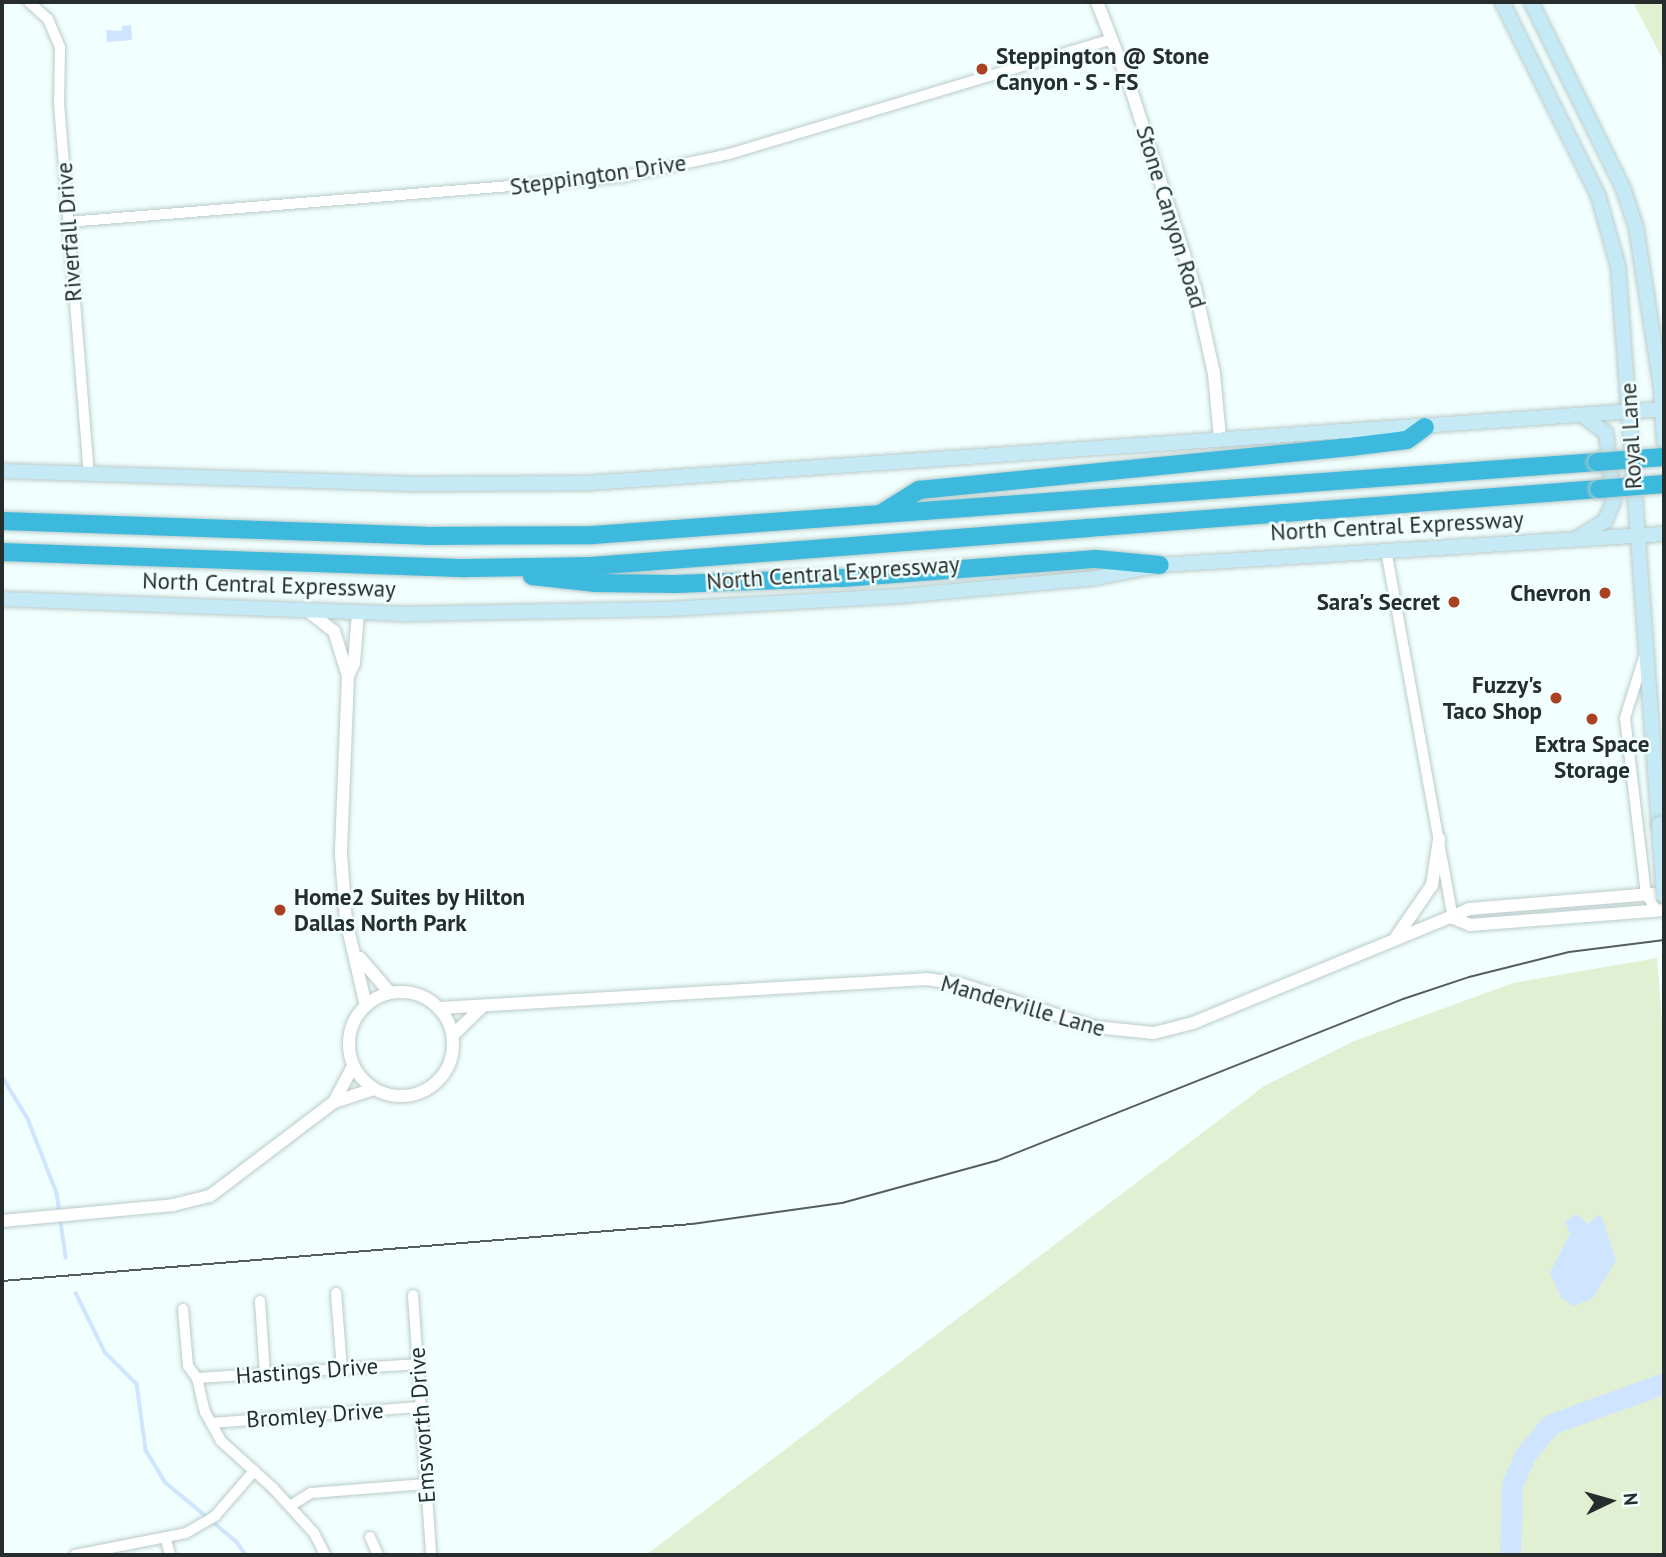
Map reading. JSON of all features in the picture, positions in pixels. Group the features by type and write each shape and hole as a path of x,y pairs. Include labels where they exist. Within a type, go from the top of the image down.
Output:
{"highway":[{"path":"879,515 919,491 1407,440 1426,427"},
{"name":"North Central Expressway","path":"2,521 511,537 879,515 1664,457"},
{"name":"North Central Expressway","path":"2,552 466,568 591,566 888,546 1664,484"},
{"path":"466,568 594,583 675,584 842,578 1096,559 1160,565"}],"main road":[{"name":"Royal Lane","path":"1502,2 1598,195 1612,240 1625,330 1628,411 1664,894"},
{"name":"Royal Lane","path":"1531,2 1623,188 1636,228 1664,409 1664,442"},
{"path":"1562,120 1584,109"},
{"path":"2,471 409,484 588,483 1664,409"},
{"path":"1573,541 1605,521 1614,500 1606,433 1581,415"},
{"name":"North Central Expressway","path":"2,599 308,611 534,613 837,600 1095,578 1160,565 1664,534"}],"street":[{"name":"Riverfall Drive","path":"29,2 48,19 60,47 59,103 89,473"},
{"name":"Stone Canyon Road","path":"1097,2 1112,39 1195,288 1214,374 1220,438"},
{"name":"Steppington Drive","path":"68,222 621,177 729,154 1112,39"},
{"path":"1386,550 1453,918"},
{"path":"308,611 334,631 348,676 341,854 345,920 366,1006"},
{"path":"348,676 354,663 358,612"},
{"name":"Manderville Lane","path":"1647,650 1631,687 1625,718 1646,894 1660,911"},
{"path":"1394,939 1432,885 1439,839"},
{"name":"Manderville Lane","path":"440,1009 926,979 960,984 1121,1033 1154,1033 1193,1023 1394,939 1453,918 1469,909 1664,894"},
{"name":"Manderville Lane","path":"1453,918 1470,925 1660,911"},
{"path":"354,949 390,993"},
{"path":"334,1102 352,1066 350,1037 366,1006 390,993 418,994 440,1009 453,1035 447,1070 424,1092 392,1096 373,1089 352,1066"},
{"path":"453,1035 488,1004"},
{"path":"2,1221 173,1205 211,1196 334,1102 373,1089"},
{"path":"336,1293 342,1369"},
{"name":"Emsworth Drive","path":"413,1295 431,1555"},
{"path":"260,1301 265,1374"},
{"path":"183,1309 188,1366 197,1378 211,1423 221,1441 290,1506 314,1534 324,1555"},
{"name":"Hastings Drive","path":"197,1378 417,1364"},
{"name":"Bromley Drive","path":"211,1423 420,1407"},
{"path":"75,1555 186,1533 223,1508 254,1471"},
{"path":"290,1506 311,1493 425,1484"},
{"path":"370,1537 378,1555"},
{"path":"166,1539 170,1555"}],"green space":[{"path":"1633,2 1664,2 1664,62"},
{"path":"1657,958 1664,1046 1664,1555 646,1555 1264,1086 1354,1041 1513,983"}],"water":[{"path":"131,25 132,40 107,42 106,30 121,31 122,26"},
{"path":"1577,1214 1588,1224 1597,1215 1602,1217 1616,1260 1592,1299 1573,1306 1561,1298 1550,1272 1570,1234 1565,1221"}],"waterway":[{"path":"2,1076 28,1119 57,1193 66,1257"},
{"path":"76,1293 105,1352 137,1384 146,1450 165,1482 237,1542 246,1555"},
{"path":"1510,1555 1512,1485 1525,1455 1551,1424 1664,1383"}],"tram line":[{"path":"2,1281 692,1224 842,1203 996,1161 1403,999 1469,977 1569,952 1664,940"}],"place":[{"name":"Steppington @ Stone Canyon - S - FS","path":"982,69"},
{"name":"Chevron","path":"1605,593"},
{"name":"Sara's Secret","path":"1454,602"},
{"name":"Fuzzy's Taco Shop","path":"1556,698"},
{"name":"Extra Space Storage","path":"1592,719"},
{"name":"Home2 Suites by Hilton Dallas North Park","path":"280,910"}]}
